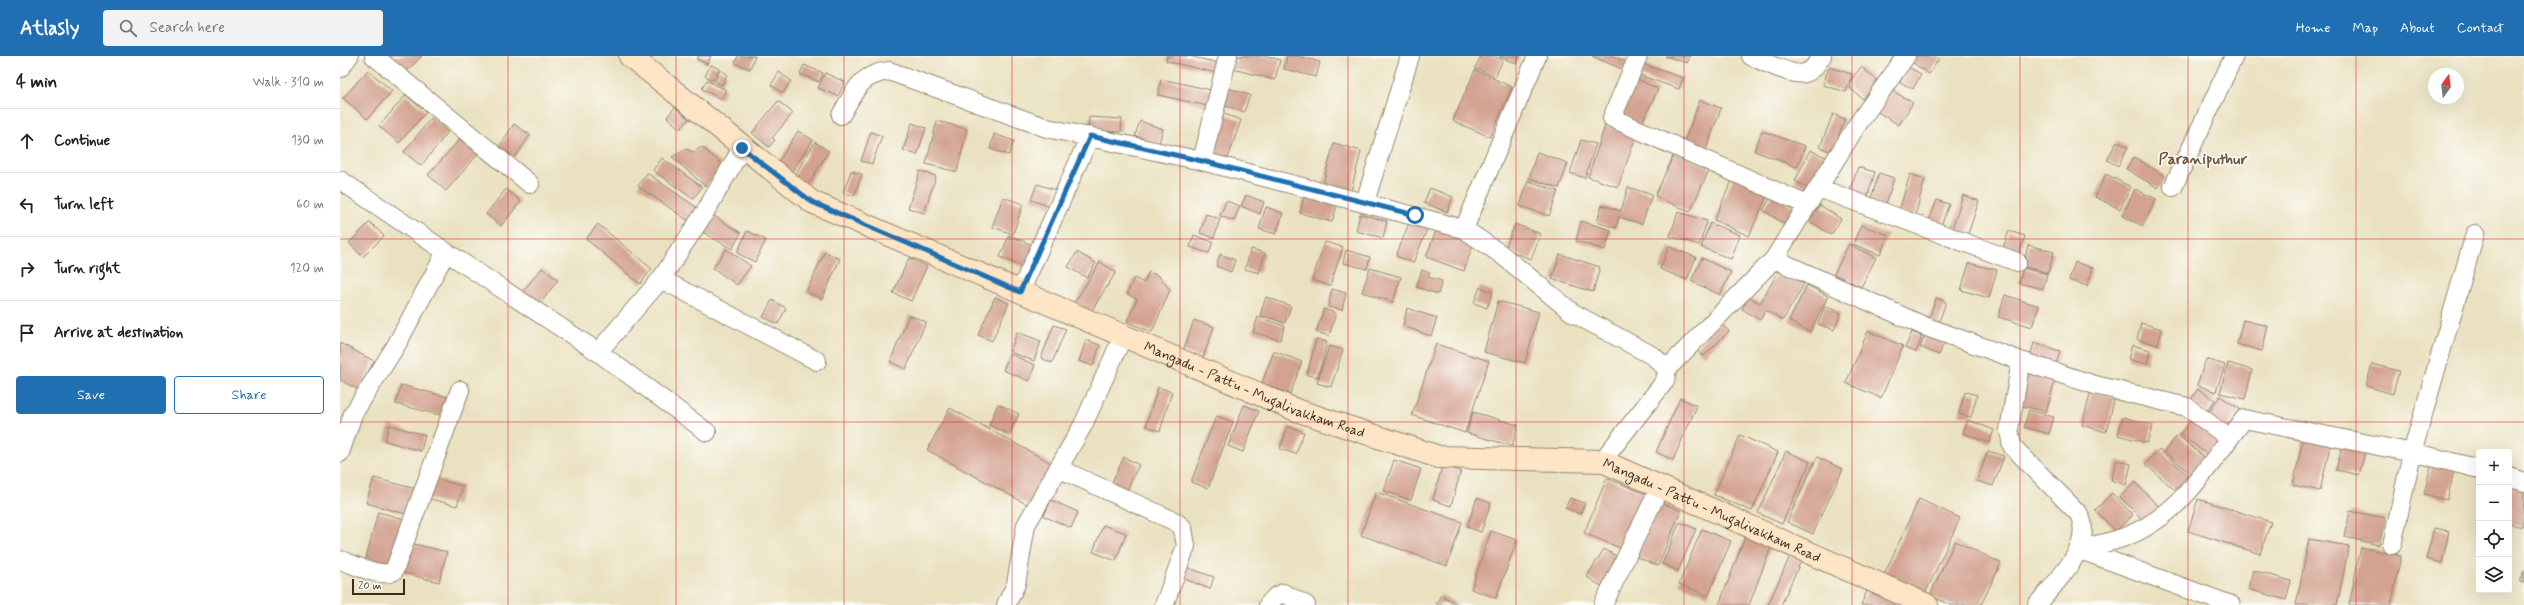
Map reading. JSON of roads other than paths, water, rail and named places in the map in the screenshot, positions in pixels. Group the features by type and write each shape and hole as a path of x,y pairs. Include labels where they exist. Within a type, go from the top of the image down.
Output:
{"street":[{"path":"340,68 349,56"},
{"path":"374,56 530,184"},
{"name":"Mangadu - Pattu - Mugalivakkam Road","path":"630,56 742,148 812,202 1296,410 1439,457 1602,461 1927,605"},
{"path":"1202,161 1228,56"},
{"path":"1365,202 1410,56"},
{"path":"1464,229 1537,56"},
{"path":"1638,56 1612,118 1807,205"},
{"path":"1751,56 1791,73 1804,74 1813,68 1822,56"},
{"path":"1602,461 1665,381 1667,369 1774,259 1857,125 1906,56"},
{"path":"2173,187 2234,56"},
{"path":"841,115 864,78 875,72 886,63 1047,128 1202,161 1365,202 1464,229 1502,255 1573,313 1653,356 1667,369"},
{"path":"1020,292 1090,136"},
{"path":"598,352 661,280 705,212 742,148"},
{"path":"340,180 598,352 707,432"},
{"path":"1819,188 2017,262"},
{"path":"2392,545 2412,453 2475,234"},
{"path":"340,452 353,414 398,344 446,252"},
{"path":"1774,259 1924,326 2021,362 2095,385 2187,408 2229,438"},
{"path":"661,280 818,361"},
{"path":"1006,605 1016,584 1026,525 1083,425 1123,336"},
{"path":"2021,362 2008,430 2012,446 2079,514 2083,522 2083,540 2078,550 2037,605"},
{"path":"340,560 380,573 390,574 394,571 460,390"},
{"path":"2078,550 2122,538 2154,522 2193,489 2244,419 2412,453 2476,468"},
{"path":"1058,468 1176,522 1183,528 1186,546 1164,605"},
{"path":"2512,478 2524,482"},
{"path":"1603,605 1660,487"},
{"path":"2078,550 2231,605"},
{"path":"1268,605 1275,597 1283,593 1306,605"}],"district":[{"name":"Paraniputhur","path":"2203,158"}]}
